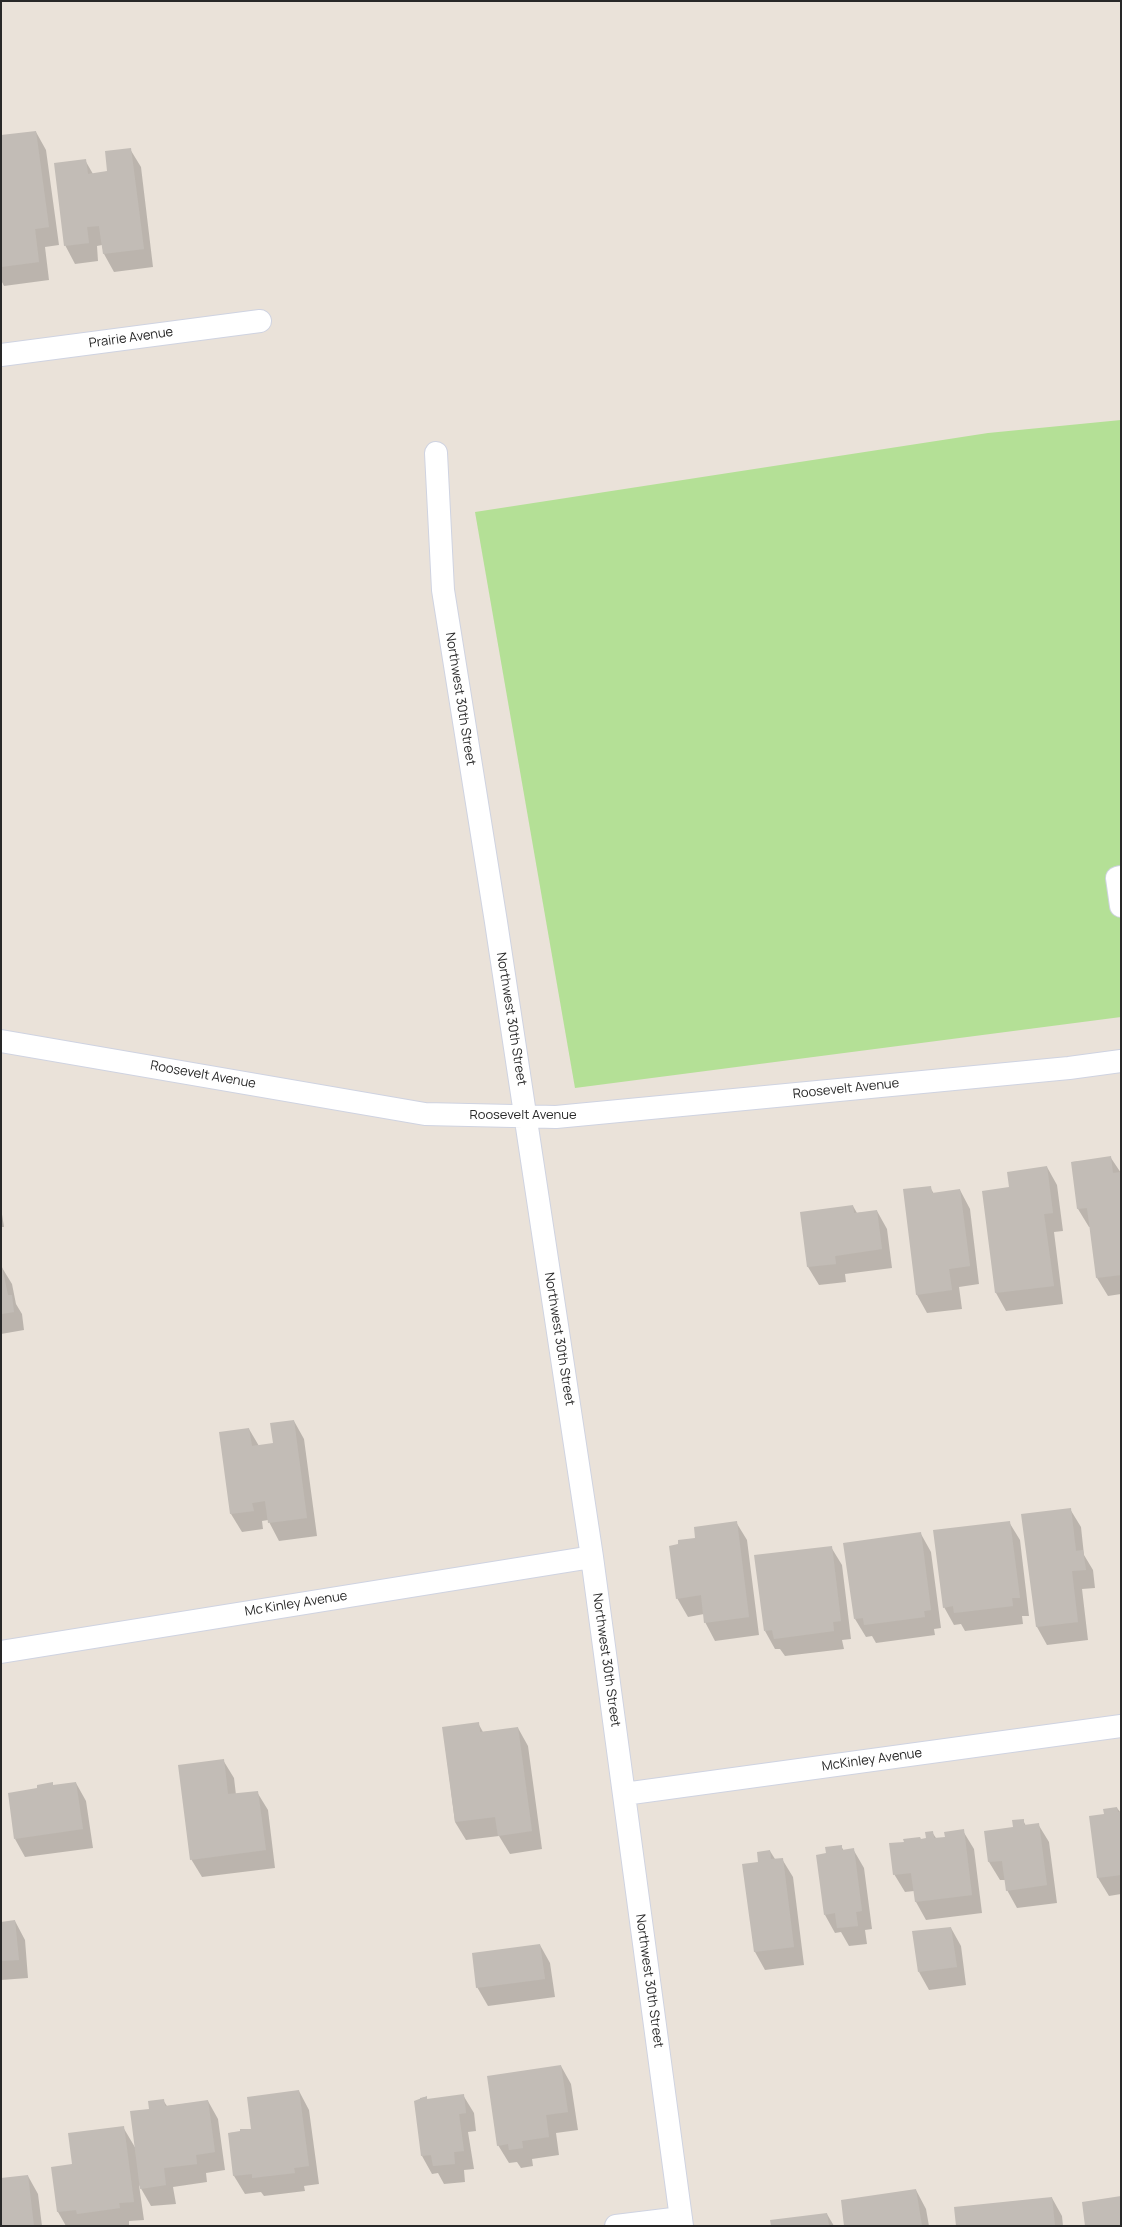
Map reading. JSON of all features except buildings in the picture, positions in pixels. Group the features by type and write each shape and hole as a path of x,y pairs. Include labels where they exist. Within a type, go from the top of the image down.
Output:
{"street":[{"name":"Prairie Avenue","path":"1,356 260,321"},
{"name":"Northwest 30th Street","path":"436,453 442,590 526,1116 592,1557 681,2222"},
{"path":"1121,877 1117,878 1121,906"},
{"name":"Roosevelt Avenue","path":"1,1041 425,1114 556,1117 1061,1068 1121,1060"},
{"name":"Mc Kinley Avenue","path":"1,1652 592,1557"},
{"name":"McKinley Avenue","path":"624,1794 1121,1726"},
{"path":"616,2226 681,2222"}],"green space":[{"path":"1121,420 1121,1017 575,1088 475,512 988,433"}]}
